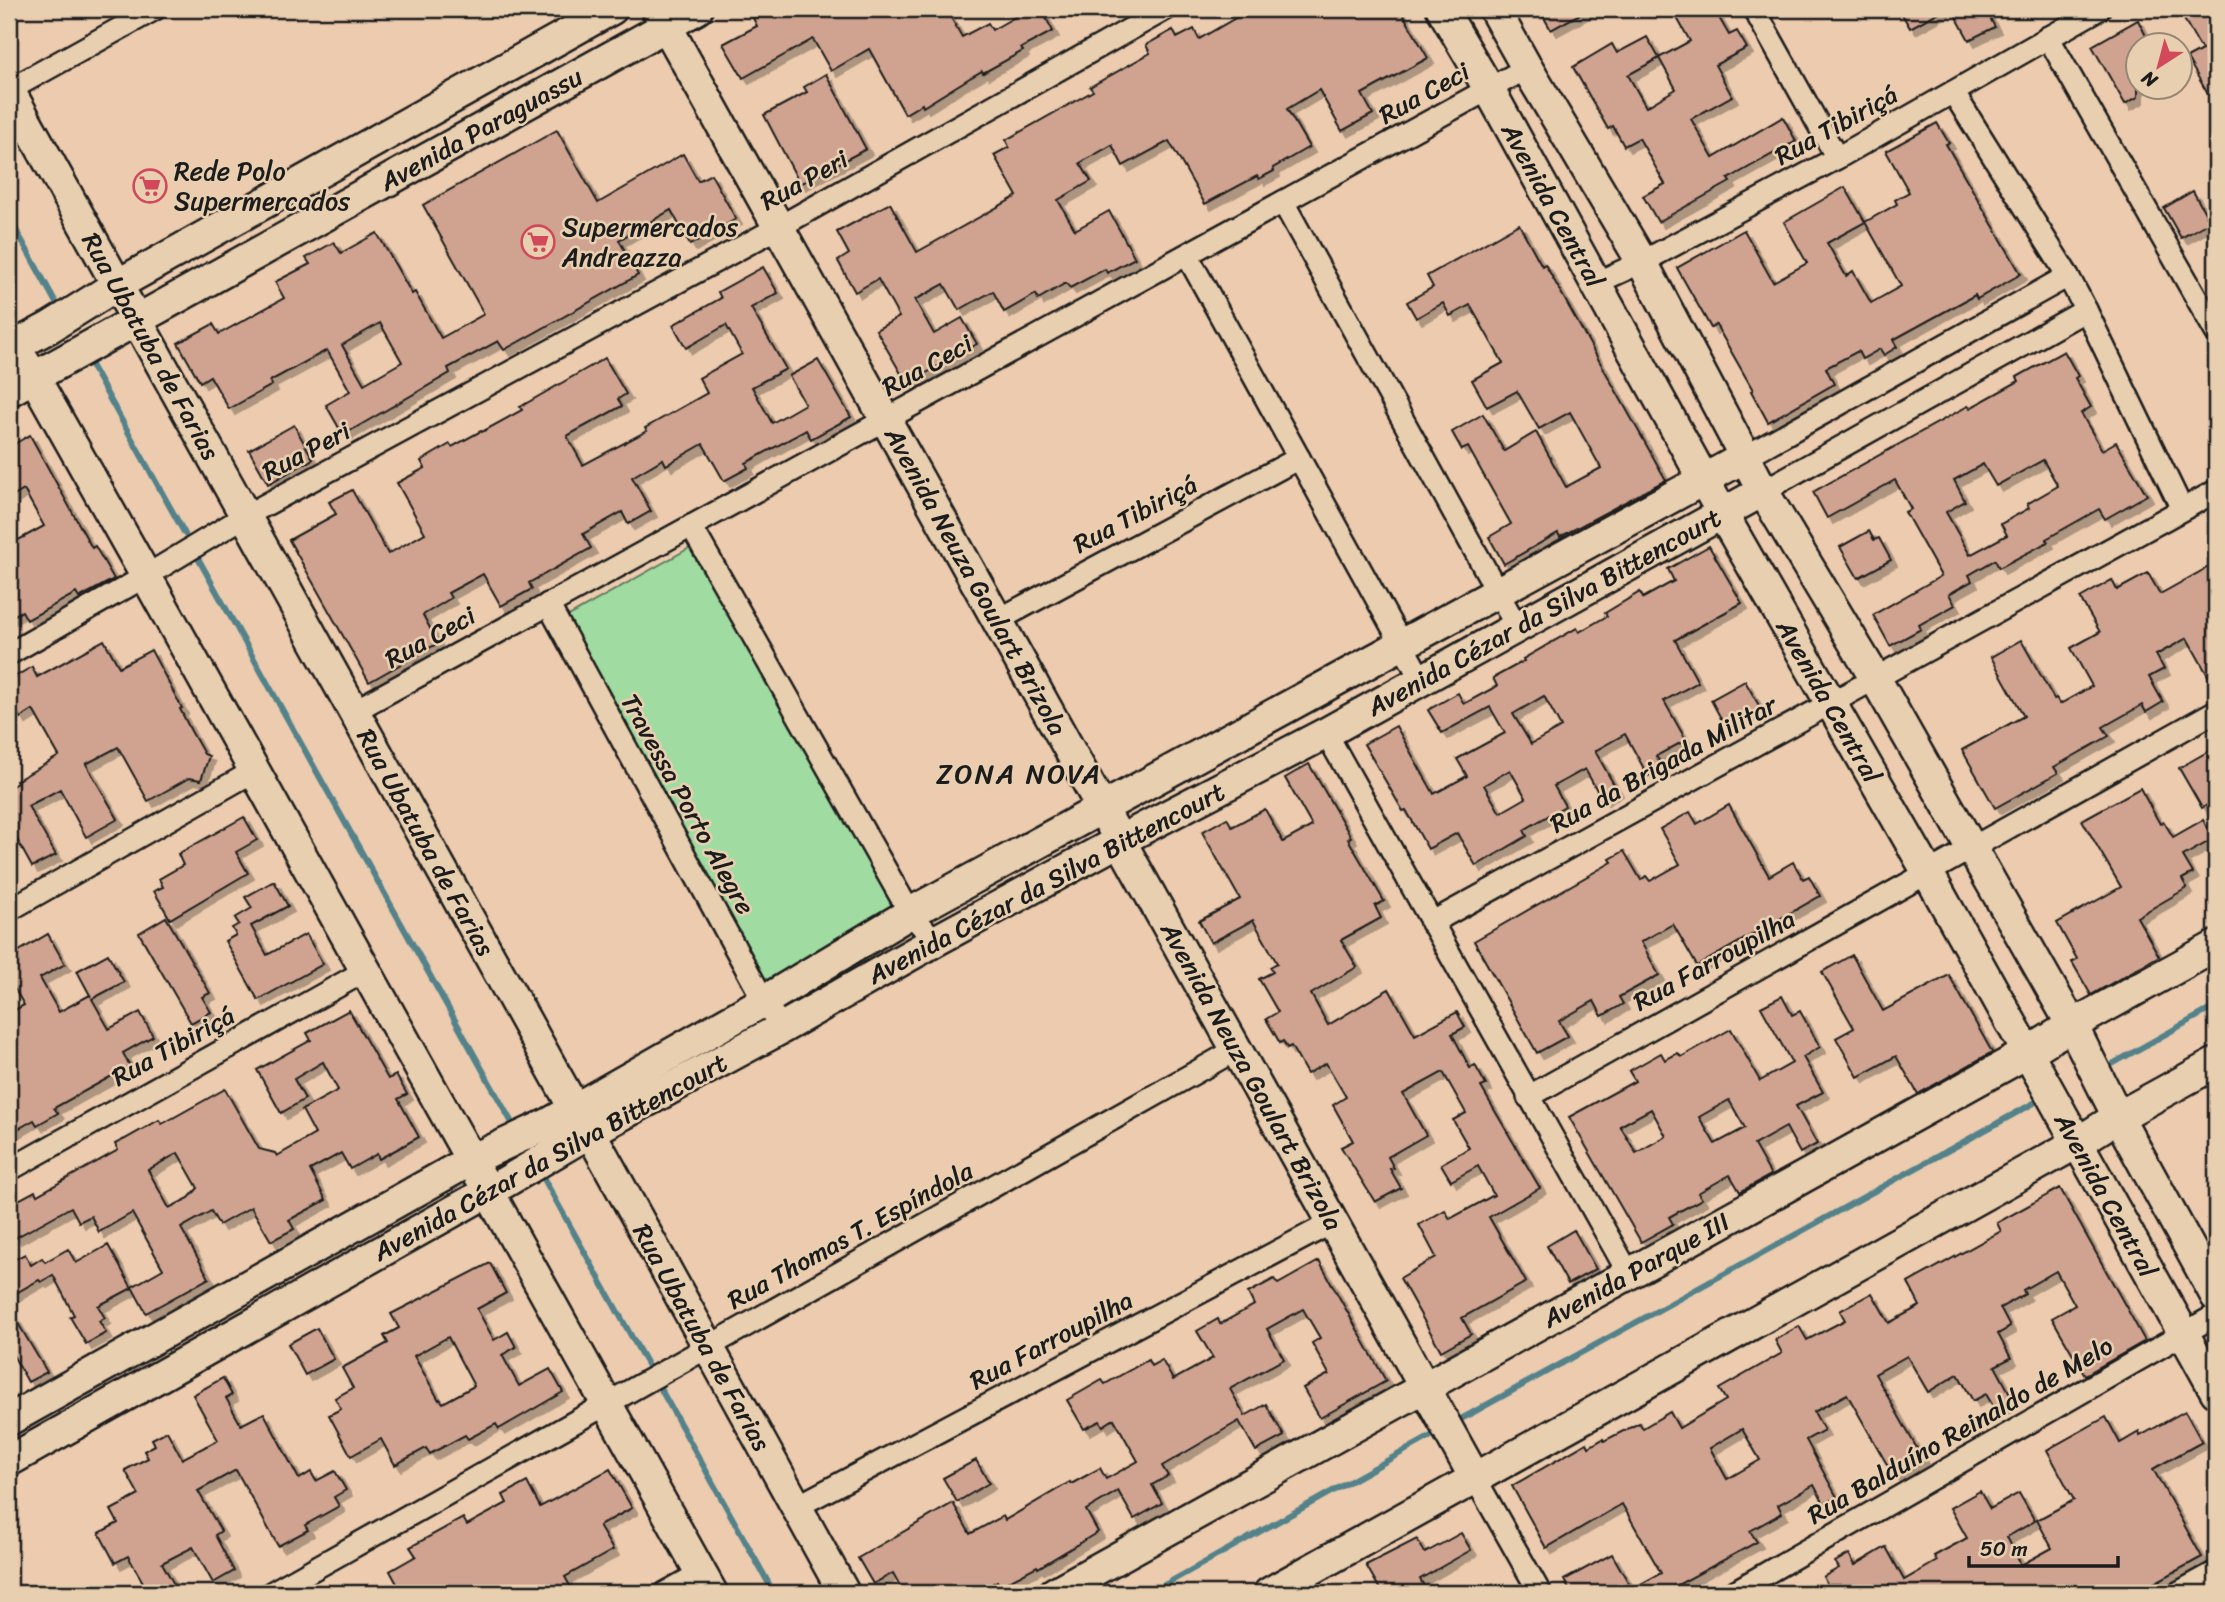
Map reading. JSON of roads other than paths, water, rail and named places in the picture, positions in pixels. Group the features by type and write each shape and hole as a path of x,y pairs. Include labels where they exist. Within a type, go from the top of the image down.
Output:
{"street":[{"path":"9,90 155,9"},
{"name":"Avenida Paraguassu","path":"10,344 50,327 117,285 612,9"},
{"name":"Avenida Paraguassu","path":"21,384 662,17 697,9"},
{"name":"Rua Peri","path":"145,576 245,516 779,227 1166,9"},
{"name":"Avenida Central","path":"1442,9 1489,89 1722,513 1928,873 2216,1392"},
{"name":"Avenida Central","path":"1494,9 1642,262 1763,491 1875,678 2071,1025 2216,1296"},
{"path":"1754,9 1837,158"},
{"name":"Rua Tibiriçá","path":"1596,283 1642,262 1837,158 2099,9"},
{"name":"Avenida Neuza Goulart Brizola","path":"662,17 1540,1593"},
{"path":"2048,37 2216,332"},
{"name":"Rua Ceci","path":"354,711 1527,68"},
{"name":"Rua Ubatuba de Farias","path":"9,90 117,285 124,327 245,516 354,711 572,1126 697,1353 796,1507 844,1593"},
{"path":"1952,92 2068,276 2182,509"},
{"path":"1283,201 1518,629"},
{"path":"1187,255 1422,681"},
{"name":"Avenida Cézar da Silva Bittencourt","path":"9,1461 498,1186 572,1126 764,1000 910,913 1745,457 2068,276"},
{"name":"Avenida Cézar da Silva Bittencourt","path":"9,1420 471,1160 499,1147 572,1126 782,1028 934,941 1518,629 2086,310"},
{"path":"10,344 21,384 145,576 471,1160 498,1186 607,1404 707,1583 665,1593"},
{"name":"Rua Tibiriçá","path":"998,620 1299,458"},
{"name":"Rua da Brigada Militar","path":"1431,923 2216,491"},
{"path":"691,526 910,913 934,941"},
{"path":"9,654 145,576"},
{"name":"Travessa Porto Alegre","path":"548,604 764,1000 782,1028"},
{"name":"Rua Farroupilha","path":"1528,1097 2216,711"},
{"path":"1326,733 1629,1274"},
{"path":"9,910 254,771"},
{"name":"Avenida Parque III","path":"1055,1593 2216,946"},
{"name":"Rua Tibiriçá","path":"9,1170 365,971"},
{"name":"Rua Thomas T. Espíndola","path":"271,1593 1237,1049"},
{"path":"1269,1593 2216,1063"},
{"name":"Rua Farroupilha","path":"796,1507 1333,1222"},
{"name":"Rua Balduíno Reinaldo de Melo","path":"1732,1593 2216,1315"},
{"path":"2178,1593 2216,1572"}],"waterway":[{"path":"9,217 61,312"},
{"path":"87,358 185,534"},
{"path":"199,560 516,1130"},
{"path":"2114,1063 2216,1006"},
{"path":"1461,1419 2034,1103"},
{"path":"539,1170 774,1593"},
{"path":"1150,1593 1433,1435"}],"place":[{"name":"Rede Polo Supermercados","path":"150,186"},
{"name":"Supermercados Andreazza","path":"538,242"}],"district":[{"name":"ZONA NOVA","path":"1019,773"}]}
